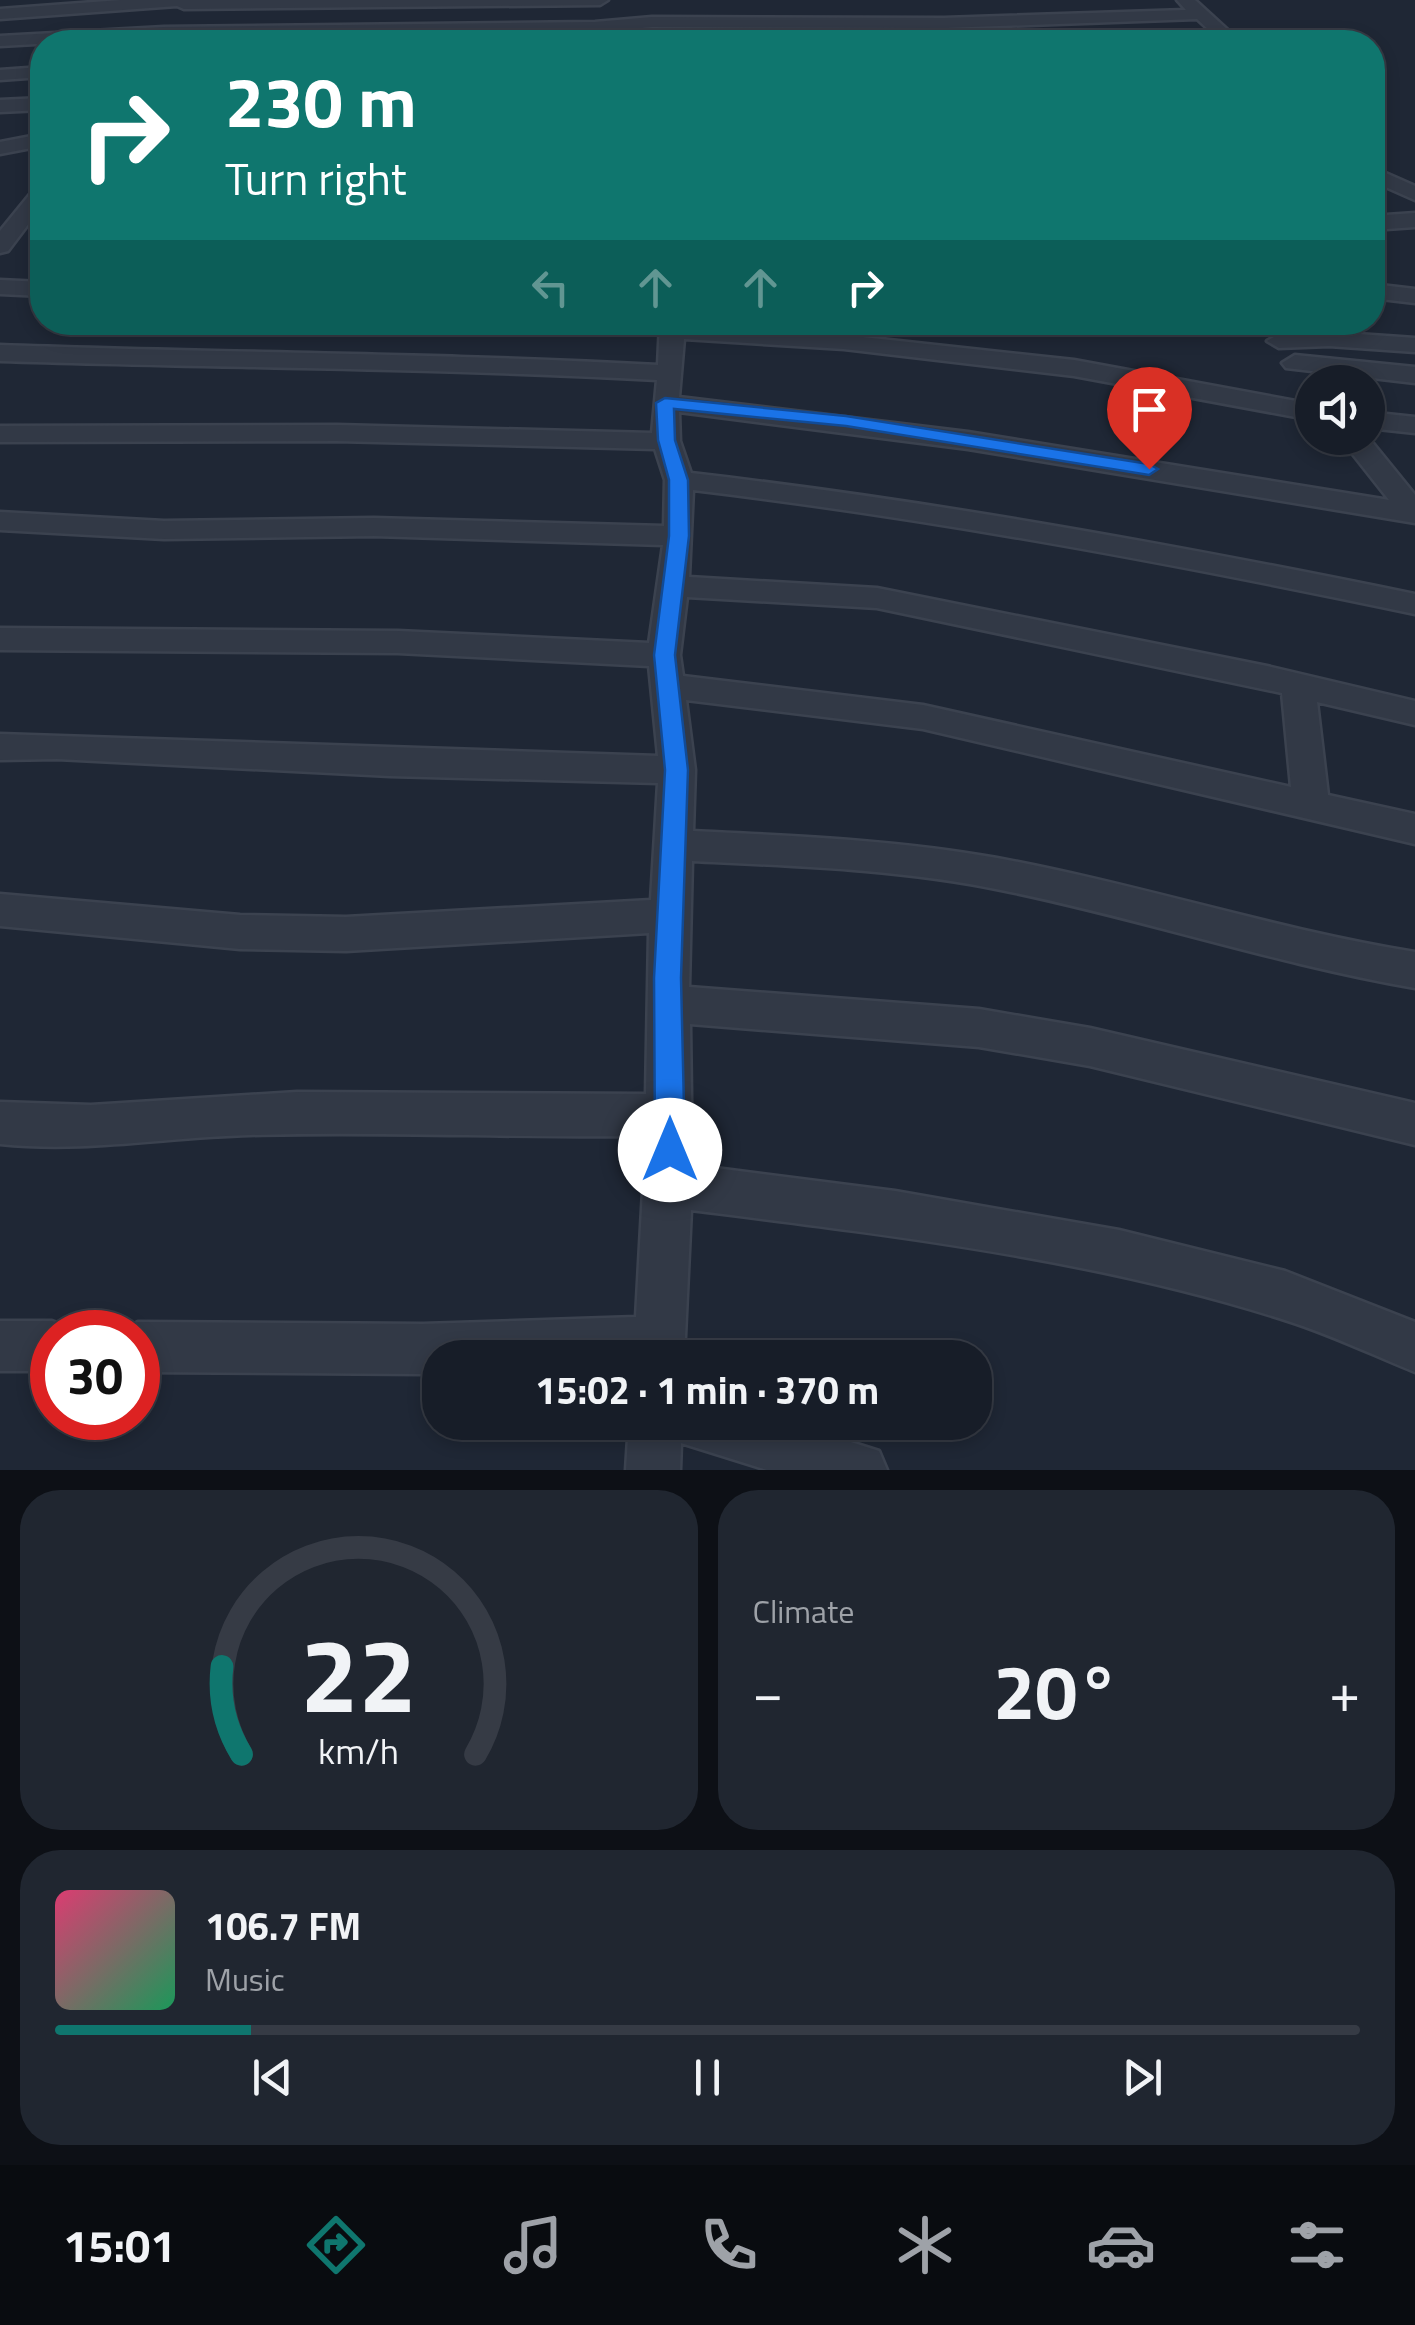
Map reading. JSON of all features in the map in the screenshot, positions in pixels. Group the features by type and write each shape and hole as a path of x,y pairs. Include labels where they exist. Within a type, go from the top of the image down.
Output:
{"street":[{"path":"0,14 185,1 473,4 600,0"},
{"path":"643,0 655,30"},
{"path":"1185,0 1218,30"},
{"path":"166,30 185,1"},
{"path":"452,30 652,22 913,24 1199,14"},
{"path":"0,41 30,40"},
{"path":"0,75 30,73"},
{"path":"0,106 30,105"},
{"path":"0,148 30,142"},
{"path":"1385,179 1415,194"},
{"path":"5,236 30,206"},
{"path":"1385,223 1415,220"},
{"path":"5,236 30,233"},
{"path":"0,288 30,288"},
{"path":"1385,293 1415,296"},
{"path":"659,1340 669,1185 667,1004 677,770 666,670 671,586 679,536 679,480 666,440 671,335"},
{"path":"768,335 1074,368 1295,409"},
{"path":"1273,335 1295,363 1415,375"},
{"path":"1296,335 1415,345"},
{"path":"0,353 447,361 668,388 1149,469 1307,500 1414,512"},
{"path":"1385,422 1415,425"},
{"path":"0,434 143,437 337,433 613,442 666,440"},
{"path":"1368,455 1414,512"},
{"path":"1380,470 1415,474"},
{"path":"679,480 824,497 920,516 1150,549 1415,604"},
{"path":"0,521 164,530 374,527 679,536"},
{"path":"671,586 878,598 1415,712"},
{"path":"0,639 398,642 666,670 923,717 1415,830"},
{"path":"1298,685 1311,806"},
{"path":"0,747 677,770"},
{"path":"675,845 946,864 1264,939 1415,970"},
{"path":"0,910 221,931 346,934 560,919 670,916"},
{"path":"667,1004 979,1028 1090,1046 1415,1124"},
{"path":"0,1123 87,1126 243,1114 378,1111 535,1118 671,1115"},
{"path":"669,1185 940,1220 1072,1245 1270,1290 1415,1347"},
{"path":"0,1346 30,1346"},
{"path":"160,1346 422,1350"},
{"path":"654,1470 655,1440"},
{"path":"756,1440 860,1470"}],"route":[{"path":"670,1150 667,1004 677,770 664,655 679,536 679,480 666,440 665,403 846,421 1149,469"}]}
